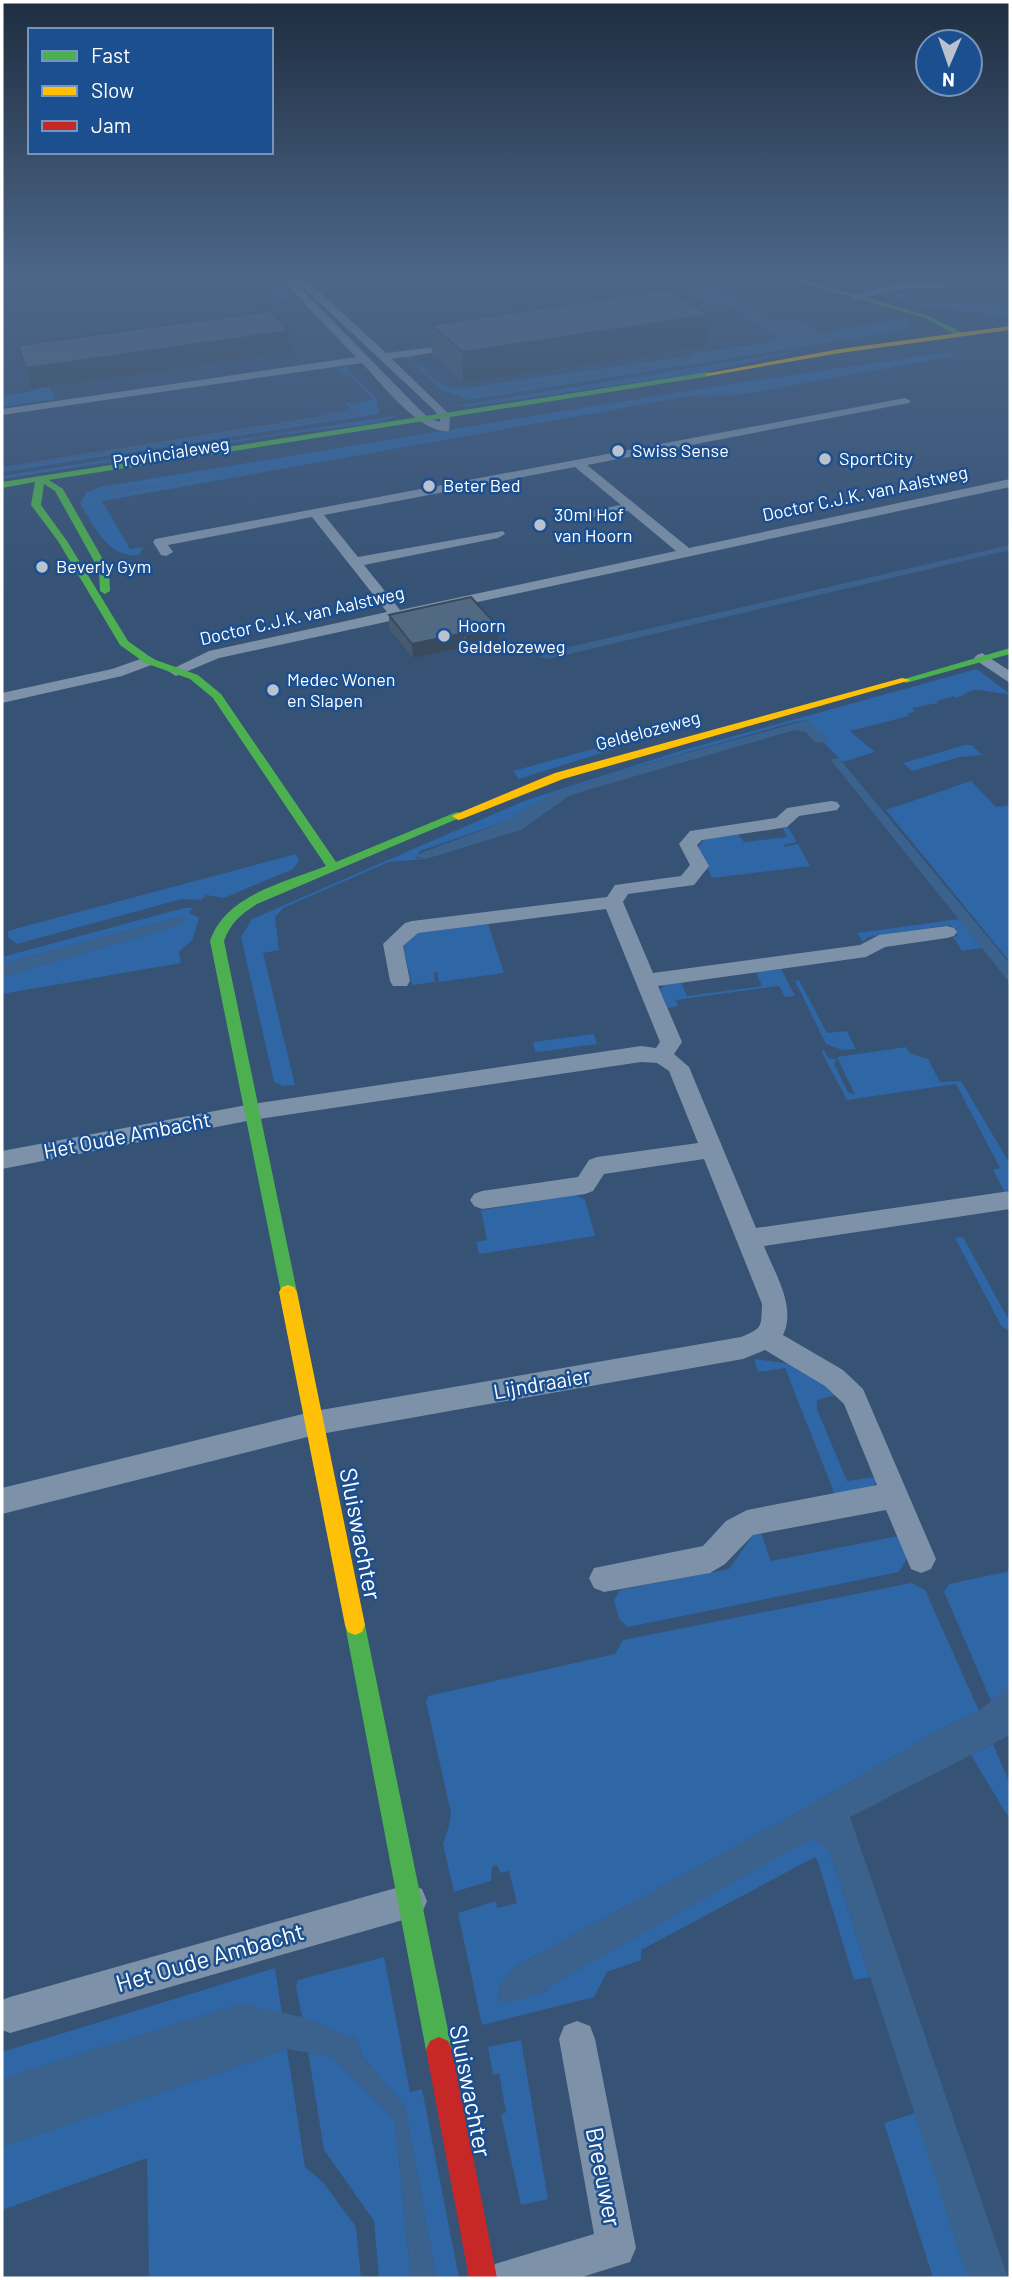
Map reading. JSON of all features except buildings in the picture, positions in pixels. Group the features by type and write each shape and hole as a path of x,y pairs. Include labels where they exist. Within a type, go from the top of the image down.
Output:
{"street":[{"path":"2,412 239,377"},
{"path":"383,377 425,420"},
{"path":"403,377 445,423"},
{"name":"Provincialeweg","path":"2,485 59,489 705,377"},
{"name":"Provincialeweg","path":"2,498 38,486 425,420 445,423 746,377"},
{"path":"166,552 160,542 905,401"},
{"path":"577,463 680,548"},
{"name":"Doctor C.J.K. van Aalstweg","path":"176,671 214,654 391,608 1010,483"},
{"name":"Doctor C.J.K. van Aalstweg","path":"38,486 35,501 38,509 62,541 124,643 149,661 194,677 218,696 332,866"},
{"name":"Doctor C.J.K. van Aalstweg","path":"59,489 104,570 106,612"},
{"path":"20,505 38,509"},
{"path":"569,519 631,507"},
{"path":"316,513 391,608"},
{"name":"Doctor C.J.K. van Aalstweg","path":"356,562 498,534"},
{"name":"Geldelozeweg","path":"332,866 559,776 1010,651"},
{"path":"982,658 1010,678"},
{"path":"2,698 116,673 149,661"},
{"path":"400,981 393,944 412,927 613,902 622,889 687,881 700,866 688,845 696,835 781,823 793,812 831,806"},
{"name":"Sluiswachter","path":"332,866 237,908 223,922 217,941 410,1901 482,2278"},
{"path":"613,902 671,1042 662,1056"},
{"path":"644,981 866,951 879,941 947,932"},
{"path":"252,1112 641,1054 662,1056 678,1067 775,1304 774,1328 767,1338 834,1378 854,1397 921,1559"},
{"name":"Het Oude Ambacht","path":"2,1160 252,1112"},
{"path":"482,1200 585,1185 597,1166 712,1149"},
{"path":"749,1239 1010,1200"},
{"name":"Lijndraaier","path":"315,1423 743,1349 767,1338"},
{"path":"2,1501 315,1423"},
{"path":"604,1578 710,1559 723,1549 733,1531 747,1523 895,1495"},
{"name":"Het Oude Ambacht","path":"10,2015 410,1901"},
{"name":"Breeuwer","path":"509,2278 616,2248 577,2039"}],"shaded area":[{"path":"351,377 356,377 377,399 379,414 2,472 2,469 361,414 358,410 304,417 351,409 345,402 354,404 373,399"},
{"path":"428,377 459,389 538,377 580,377 474,395 584,377 610,377 469,400 442,390"},
{"path":"567,377 590,377 473,395 474,392"},
{"path":"633,377 669,377 474,406 455,406"},
{"path":"775,377 836,377 739,395 690,396 102,501 130,549 143,547 139,555 118,552 110,546 80,503 86,493 100,487"},
{"path":"825,377 737,392 695,395"},
{"path":"49,386 56,399 2,407 2,395 24,393"},
{"path":"358,410 361,414 2,469 2,467"},
{"path":"400,415 378,423 279,435 2,479 2,476"},
{"path":"557,418 426,441 335,456"},
{"path":"335,456 111,496 108,493"},
{"path":"1010,545 1010,550 548,659 540,657 543,653"},
{"path":"977,669 1010,694 974,690 956,698 954,696 937,701 938,703 912,708 915,711 907,714 909,716 850,731 875,752 843,762 823,742 829,741 807,720 794,722 622,771 551,795 504,822 420,851 415,858 426,859 389,862 283,908 275,917 279,950 263,953 295,1085 283,1086 274,1082 241,937 252,919 524,801 683,750"},
{"path":"807,720 829,741 816,743 805,732 795,730 569,796 521,830 426,859 413,856 504,822 551,795 622,771"},
{"path":"615,743 617,748 519,779 513,771"},
{"path":"972,745 982,755 959,757 912,771 903,763"},
{"path":"839,758 1010,964 1010,983 830,759"},
{"path":"971,781 996,807 1010,805 1010,962 886,810"},
{"path":"788,827 797,842 783,847 798,844 810,866 712,878 698,848 704,839 738,834 744,842 787,837 783,828"},
{"path":"296,854 299,861 293,869 224,898 206,895 201,900 182,899 17,944 8,937 8,931 18,928"},
{"path":"184,908 193,908 189,913 199,918 193,939 179,952 181,963 2,994 2,977 183,924 179,917 2,964 2,957"},
{"path":"179,917 185,921 183,924 2,977 2,964"},
{"path":"959,919 982,948 962,951 953,937 958,936 950,925 868,937 863,942 857,933"},
{"path":"488,924 504,973 439,982 437,972 434,972 435,982 412,985 403,945 419,932"},
{"path":"781,969 795,996 785,997 779,986 676,1000 678,1006 668,1008 660,990 665,984 681,982 687,996 762,986 756,972"},
{"path":"799,980 827,1033 847,1031 856,1049 842,1050 826,1044 795,981"},
{"path":"594,1034 597,1044 538,1052 535,1051 533,1042"},
{"path":"906,1047 910,1053 928,1059 940,1082 961,1081 1010,1164 1010,1190 1004,1191 993,1170 1000,1168 956,1084 847,1100 821,1051 824,1050 828,1058 837,1060 834,1064 848,1092 855,1095 837,1057"},
{"path":"576,1195 585,1200 595,1236 479,1254 476,1242 487,1240 481,1210"},
{"path":"963,1237 1007,1317 1010,1317 1010,1331 1002,1327 955,1238"},
{"path":"754,1359 791,1364 839,1394 817,1400 817,1409 847,1481 875,1477 873,1488 835,1495 785,1368 758,1372"},
{"path":"761,1533 771,1561 898,1536 907,1558 899,1572 628,1627 619,1619 614,1600 620,1590 729,1569 753,1535"},
{"path":"1010,1571 1010,1685 992,1703 944,1592 949,1584"},
{"path":"911,1583 925,1590 979,1711 941,1729 804,1809 522,1963 508,1974 498,1990 500,2002 547,1991 549,1986 807,1840 815,1840 829,1850 870,1977 854,1980 815,1857 641,1950 641,1960 607,1972 594,1997 482,2025 458,1913 496,1901 497,1908 517,1903 509,1871 500,1873 497,1865 492,1867 491,1881 454,1892 443,1844 451,1813 426,1702 428,1696 615,1654 623,1640"},
{"path":"1010,1685 1010,1735 850,1817 1008,2278 968,2278 829,1850 815,1840 807,1841 549,1986 547,1991 511,2002 500,2002 498,1990 508,1974 522,1963 804,1809 941,1729 979,1711"},
{"path":"993,1744 1010,1784 1010,1814 1007,1815 971,1755"},
{"path":"384,1957 410,2092 422,2089 459,2278 436,2278 405,2107 362,2056 355,2036 349,2037 302,2017 296,1986 298,1980"},
{"path":"275,1968 282,2014 240,2004 2,2079 2,2052"},
{"path":"240,2004 302,2017 349,2037 355,2036 362,2056 405,2107 436,2278 411,2278 395,2120 333,2057 287,2049 2,2147 2,2079"},
{"path":"521,2040 548,2199 521,2205 501,2115 506,2112 499,2073 493,2075 488,2047"},
{"path":"287,2049 305,2167 323,2182 356,2227 361,2278 149,2278 147,2158 2,2210 2,2147"},
{"path":"308,2052 333,2057 395,2120 411,2278 379,2278 374,2221 324,2150"},
{"path":"915,2113 968,2278 933,2278 884,2123"}],"traffic: fast":[{"path":"2,485 686,377"},
{"path":"40,479 36,505 62,541 124,643 149,661 194,677 217,696 332,866"},
{"path":"40,479 59,489 104,570 105,591"},
{"path":"906,680 1010,651"},
{"path":"288,1292 217,941 219,934 230,917 252,901 458,816"},
{"path":"355,1625 439,2050"}],"traffic: slow":[{"path":"458,816 559,776 906,680"},
{"path":"288,1292 355,1625"}],"traffic: jam":[{"path":"439,2050 483,2278"}],"place":[{"name":"Swiss Sense","path":"618,451"},
{"name":"SportCity","path":"825,459"},
{"name":"Beter Bed","path":"429,486"},
{"name":"30ml Hof van Hoorn","path":"540,525"},
{"name":"Beverly Gym","path":"42,567"},
{"name":"Hoorn Geldelozeweg","path":"444,636"},
{"name":"Medec Wonen en Slapen","path":"273,690"}]}
